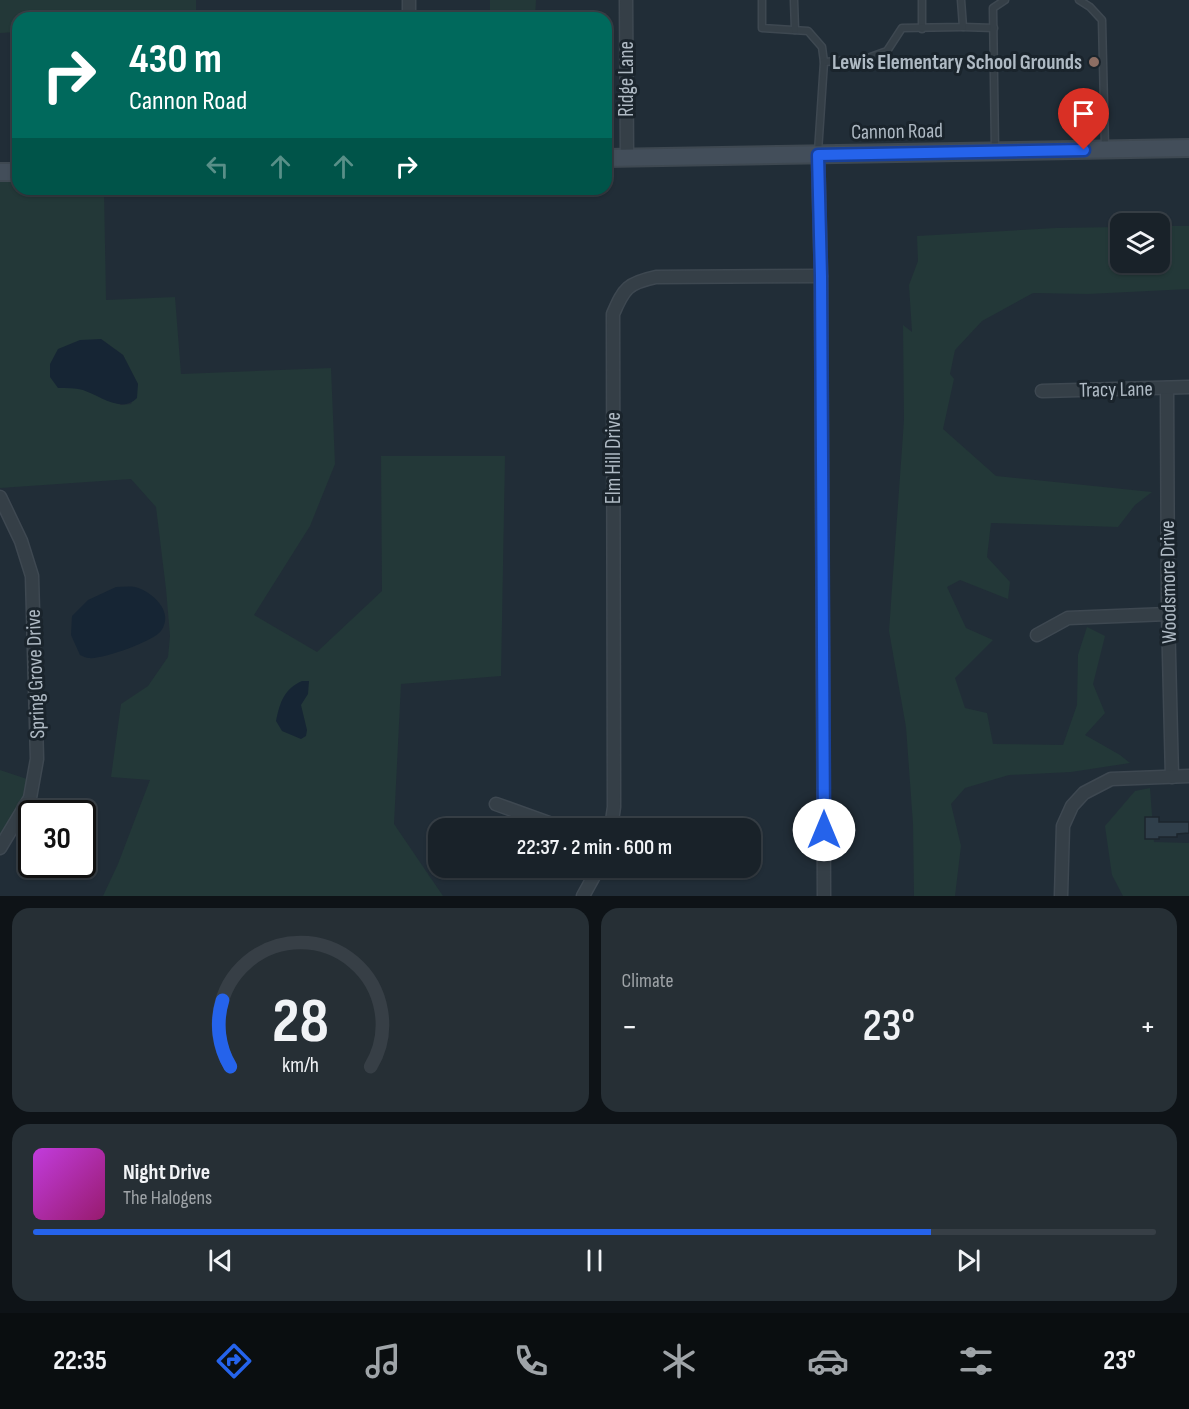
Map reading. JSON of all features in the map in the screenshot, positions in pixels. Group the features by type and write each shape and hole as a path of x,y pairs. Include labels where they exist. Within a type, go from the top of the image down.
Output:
{"main road":[{"name":"Cannon Road","path":"612,158 1189,148"}],"street":[{"name":"Ridge Lane","path":"626,0 627,157"},
{"path":"818,155 821,276 824,896"},
{"name":"Elm Hill Drive","path":"612,818 614,807 613,314 620,296 636,282 656,277 821,276"},
{"name":"Tracy Lane","path":"1042,391 1189,387"},
{"name":"Woodsmore Drive","path":"1167,388 1168,614 1172,777"},
{"name":"Spring Grove Drive","path":"0,498 21,541 32,576 37,759 30,798 0,848"},
{"path":"1037,634 1068,618 1168,614"},
{"path":"1061,896 1063,826 1072,806 1084,793 1111,779 1189,776"},
{"path":"496,804 535,818"},
{"path":"583,896 593,878"}],"lane":[{"path":"762,0 762,28 808,31 822,47 824,62 818,155"},
{"path":"794,0 795,30"},
{"path":"922,0 922,29"},
{"path":"961,0 963,27"},
{"path":"1079,0 1090,7 1102,20 1105,150"},
{"path":"995,152 993,8 1003,1"},
{"path":"824,62 864,59 888,51 902,28 994,27"}],"green space":[{"path":"0,0 196,0 196,12 12,12 12,32 0,33"},
{"path":"490,0 536,0 535,12 490,12"},
{"path":"0,177 12,177 12,195 104,195 106,300 175,297 181,374 331,368 335,464 310,526 254,615 317,652 382,591 381,456 505,456 501,676 401,684 394,824 428,874 428,878 431,878 443,896 103,896 118,864 150,780 111,777 121,704 148,686 168,657 170,636 156,507 131,479 0,488","holes":["101,339 123,355 138,384 131,404 121,405 81,389"]},
{"path":"1170,226 1189,226 1189,289 1088,294 1033,293 982,321 955,350 950,374 954,379 943,429 996,476 1152,492 1135,505 1118,527 991,523 987,557 1010,582 1008,599 960,580 947,587 966,628 993,640 955,678 965,708 987,713 993,744 1063,745 1077,705 1078,655 1087,627 1105,636 1093,684 1105,713 1085,735 1130,763 1071,772 1009,775 965,788 951,804 961,846 955,896 914,896 913,824 906,727 889,631 904,420 903,325 912,332 909,285 918,261 917,236 1110,227 1110,273 1170,273"},
{"path":"0,770 33,781 24,800 18,800 18,811 0,848"},
{"path":"1150,788 1154,842 1189,843 1189,896 1123,896 1112,875 1105,826 1135,791"}],"water":[{"path":"101,339 123,355 138,384 137,398 131,402 117,404 83,390 58,388 50,377 50,364 58,349 80,340"},
{"path":"116,587 135,587 148,593 160,603 165,624 161,631 148,640 115,653 95,658 80,655 71,635 72,616 88,600"},
{"path":"302,681 309,681 308,694 301,705 307,730 306,736 301,739 282,731 276,721 279,708 287,692"}],"building":[{"path":"1145,817 1159,817 1159,822 1189,822 1189,833 1177,834 1177,837 1145,839"}],"place":[{"name":"Lewis Elementary School Grounds","path":"1094,62"}],"route":[{"path":"824,830 821,276 818,155 1084,150"}]}
